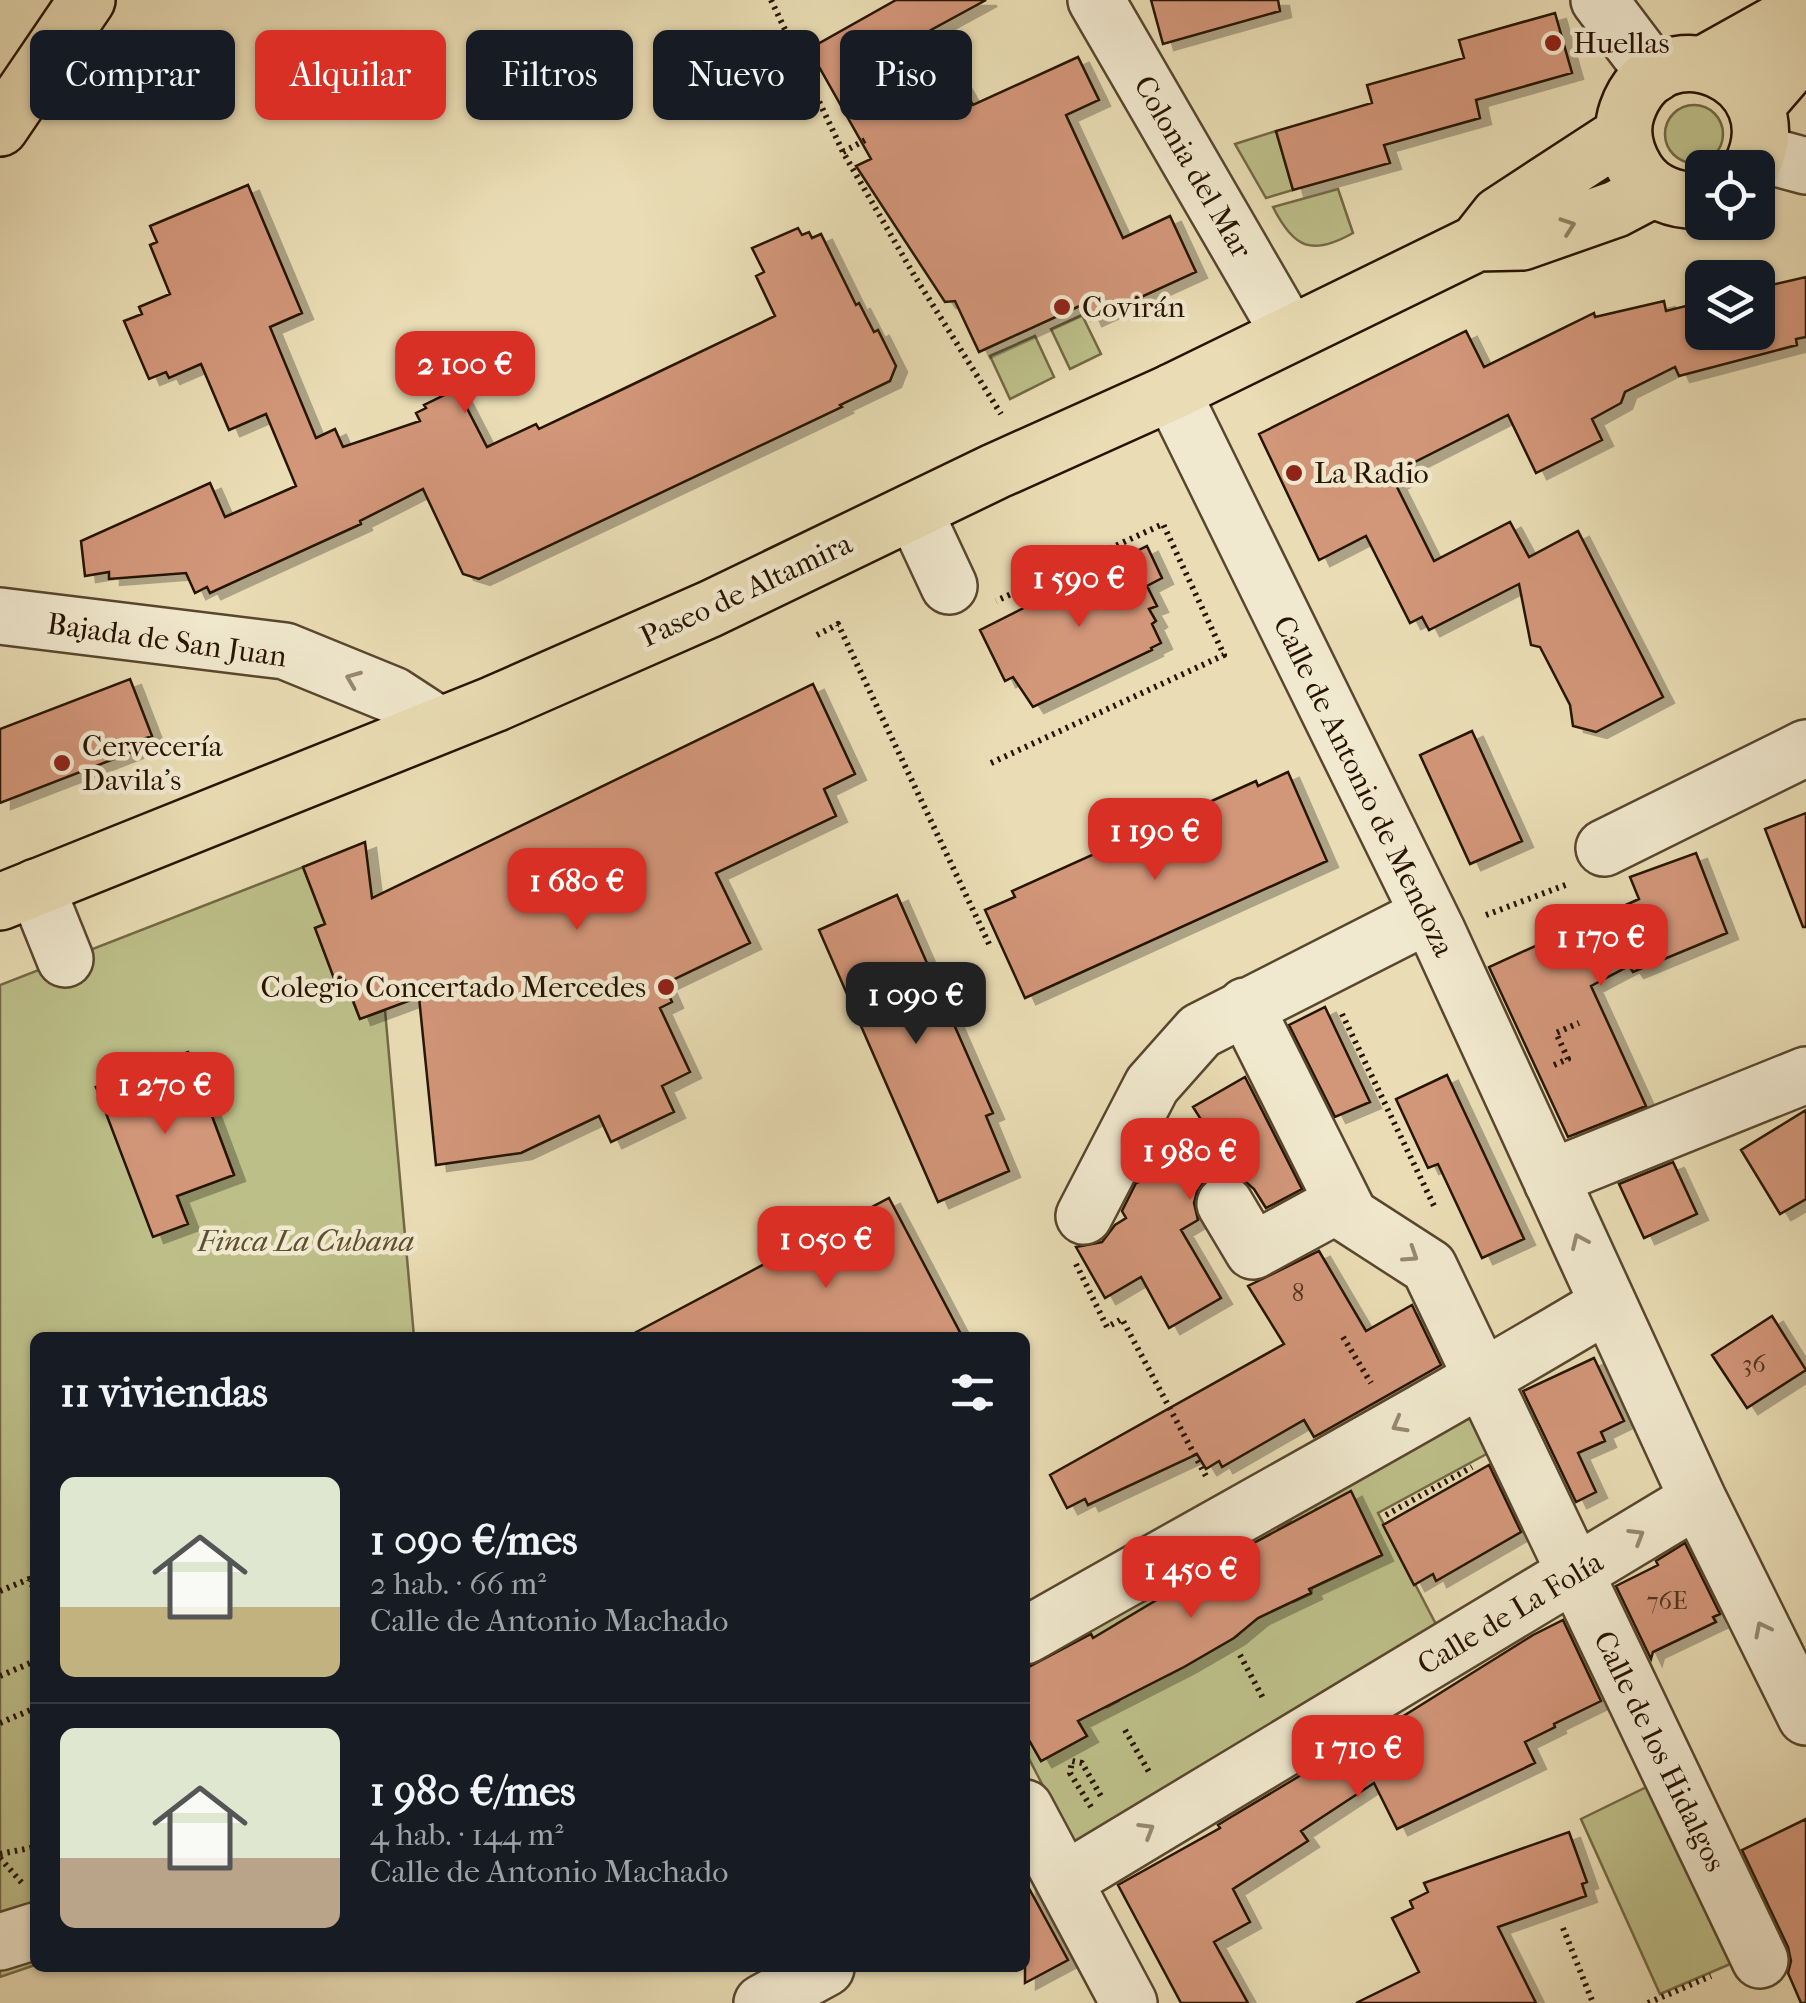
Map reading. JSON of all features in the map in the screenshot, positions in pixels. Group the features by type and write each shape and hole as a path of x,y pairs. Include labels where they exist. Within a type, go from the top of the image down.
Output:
{"main road":[{"path":"0,128 87,0"},
{"path":"1678,195 1638,174 1628,156 1623,134 1631,100 1641,85 1806,7"},
{"path":"1768,148 1806,48"},
{"path":"1680,69 1726,72 1744,86 1768,148"},
{"name":"Paseo de Altamira","path":"1477,243 1500,215 1623,134"},
{"name":"Paseo de Altamira","path":"18,895 494,704 710,610 1477,243 1522,242 1616,209 1678,195"}],"street":[{"name":"Colonia del Mar","path":"1096,0 1289,333"},
{"path":"1598,0 1680,69"},
{"name":"Calle de Antonio de Mendoza","path":"1172,392 1448,918 1552,1182 1698,1498 1806,1716"},
{"path":"914,511 964,597"},
{"name":"Bajada de San Juan","path":"0,616 72,628 285,651 393,695 439,725"},
{"path":"1591,864 1806,748"},
{"path":"18,895 65,959"},
{"path":"1084,1216 1152,1085 1200,1031 1321,971 1448,918"},
{"path":"1224,1204 1253,1252 1343,1202 1245,1006"},
{"path":"1552,1182 1575,1168 1806,1075"},
{"name":"Calle de los Hidalgos","path":"1343,1202 1350,1216 1429,1267 1759,1959"},
{"path":"1030,1633 1608,1304"},
{"name":"Calle de La Folía","path":"1040,1848 1575,1574 1698,1498"},
{"path":"1040,1848 1130,2003"},
{"path":"0,1942 29,1908"},
{"path":"766,2002 819,1972"}],"path":[{"path":"770,0 843,152 914,275 1028,457"},
{"path":"843,152 867,139"},
{"path":"964,597 1163,524 1224,655 991,763"},
{"path":"818,635 838,624 990,946"},
{"path":"1448,918 1591,864"},
{"path":"1321,971 1390,1111"},
{"path":"1568,1059 1556,1033 1579,1023"},
{"path":"1084,1216 1064,1241 1107,1327 1122,1319 1215,1494"},
{"path":"1343,1338 1375,1390"},
{"path":"1386,1515 1488,1458"},
{"path":"0,1591 30,1579"},
{"path":"1240,1655 1273,1716"},
{"path":"0,1676 30,1664"},
{"path":"0,1723 30,1710"},
{"path":"1125,1730 1158,1787"},
{"path":"1097,1817 1070,1773 1072,1761 1082,1763 1107,1806"},
{"path":"29,1908 0,1856 30,1848"},
{"path":"1563,1928 1593,2003"},
{"path":"1648,2003 1759,1959"}],"green space":[{"path":"1683,107 1705,107 1721,123 1723,134 1717,150 1685,150 1685,161 1667,145 1667,123"},
{"path":"1276,131 1293,190 1266,198 1235,144"},
{"path":"1338,189 1353,233 1326,245 1297,240 1273,207"},
{"path":"1082,315 1101,354 1070,369 1051,329"},
{"path":"1035,336 1054,377 1010,399 990,356"},
{"name":"Finca La Cubana","path":"303,867 325,924 315,928 335,980 343,977 360,1019 385,1010 414,1332 30,1332 30,1967 0,1977 0,985","holes":["188,1053 234,1174 177,1196 187,1224 96,1087"]},
{"path":"1481,1397 1503,1445 1378,1513 1440,1632 1074,1846 1030,1761 1030,1742 1041,1761 1086,1736 1076,1717 1104,1702 1107,1707 1119,1701 1121,1692 1091,1634 1030,1666 1030,1646","holes":["1353,1496 1381,1556 1312,1588 1311,1594 1293,1602 1247,1579 1235,1552 1279,1531 1278,1527 1291,1521 1294,1525 1317,1514 1316,1509","1219,1565 1237,1636 1169,1675 1118,1623"]},
{"path":"1663,1779 1749,1956 1660,1994 1581,1819"}],"building":[{"path":"896,0 986,0 931,30 843,30"},
{"path":"1151,0 1278,0 1280,11 1163,44"},
{"path":"1555,13 1572,73 1476,100 1480,118 1384,145 1390,163 1293,190 1276,131 1372,103 1367,85 1464,58 1459,40"},
{"path":"840,32 840,104 820,69 820,43"},
{"path":"1078,57 1099,100 1066,115 1123,238 1170,216 1196,272 1091,320 1084,304 979,352 955,301 945,302 856,166 871,159 849,120 972,120 972,103"},
{"path":"248,185 302,313 270,327 316,438 335,429 343,447 420,421 416,413 426,408 424,405 457,389 487,447 536,424 539,429 775,316 756,276 764,272 752,248 798,228 802,235 809,232 812,238 821,234 856,305 859,303 874,332 878,330 896,366 890,381 842,407 479,579 463,574 423,489 360,521 361,524 210,593 207,587 195,593 186,573 109,579 109,572 85,576 81,541 210,483 225,517 296,486 266,414 229,430 201,364 169,378 166,372 149,379 124,321 142,314 139,307 170,294 150,245 157,242 150,226"},
{"path":"1806,277 1806,337 1796,339 1797,345 1679,376 1675,367 1625,392 1621,403 1592,419 1602,440 1536,473 1508,415 1405,467 1410,476 1395,483 1434,561 1510,522 1529,557 1578,531 1663,697 1596,732 1573,726 1570,705 1540,647 1531,645 1519,584 1429,630 1422,617 1410,623 1366,536 1319,560 1259,434 1466,331 1484,367 1594,313 1595,317 1664,301 1666,311 1685,306 1685,350 1775,350 1775,284"},
{"path":"1147,546 1162,578 1147,586 1157,606 1149,609 1161,643 1033,707 1013,677 1005,681 980,630"},
{"path":"130,679 152,736 129,744 132,752 0,803 0,729"},
{"path":"813,684 855,774 824,789 836,816 716,873 750,943 664,984 672,1002 660,1008 690,1072 662,1086 674,1112 611,1142 599,1116 521,1153 436,1165 419,997 360,1019 344,977 335,981 315,928 325,924 303,867 365,842 372,898"},
{"path":"1472,731 1522,841 1470,864 1420,755"},
{"path":"1288,772 1327,861 1025,998 985,910 1015,897 1012,891 1256,781 1258,786"},
{"path":"1806,813 1806,927 1803,927 1765,829"},
{"path":"1696,853 1727,933 1633,972 1629,966 1591,986 1646,1106 1568,1137 1489,967 1639,899 1630,877"},
{"path":"897,895 993,1113 986,1116 1009,1171 938,1202 819,930"},
{"path":"1325,1007 1370,1102 1335,1117 1289,1025"},
{"path":"188,1052 234,1175 177,1196 188,1224 153,1237 96,1087"},
{"path":"1447,1075 1524,1239 1482,1258 1438,1164 1428,1168 1396,1099"},
{"path":"1245,1077 1302,1189 1266,1208 1254,1189 1239,1176 1224,1173 1208,1178 1198,1188 1194,1203 1198,1220 1181,1230 1221,1298 1169,1328 1141,1277 1105,1298 1076,1247 1102,1242 1126,1218 1122,1211 1136,1183 1165,1173 1153,1151 1202,1121 1193,1107"},
{"path":"1806,1110 1806,1199 1780,1214 1741,1150"},
{"path":"1673,1162 1697,1214 1644,1238 1619,1184"},
{"path":"889,1198 960,1332 636,1332"},
{"path":"1319,1251 1366,1331 1412,1305 1441,1365 1314,1437 1304,1420 1222,1467 1219,1461 1206,1469 1197,1454 1088,1505 1085,1499 1067,1508 1050,1475 1284,1344 1248,1286"},
{"path":"1772,1316 1806,1370 1747,1408 1712,1355"},
{"path":"1594,1358 1624,1421 1601,1432 1605,1441 1578,1453 1596,1492 1576,1502 1523,1391"},
{"path":"1489,1465 1521,1532 1436,1581 1433,1574 1414,1585 1383,1525"},
{"path":"1351,1491 1382,1555 1309,1589 1311,1593 1258,1618 1234,1638 1184,1667 1078,1721 1087,1736 1041,1761 1030,1742 1030,1666 1091,1634 1093,1638 1235,1553"},
{"path":"1685,1543 1720,1614 1713,1617 1716,1622 1653,1652 1651,1659 1616,1586 1658,1565 1656,1561"},
{"path":"1563,1620 1601,1701 1525,1742 1535,1763 1397,1829 1374,1783 1301,1831 1308,1841 1233,1889 1250,1922 1214,1942 1248,2003 1181,2003 1118,1885 1220,1828 1218,1825 1226,1820"},
{"path":"1806,1819 1806,2003 1801,2003 1788,1973 1788,1947 1742,1850"},
{"path":"1569,1832 1587,1882 1582,1884 1586,1896 1498,1927 1536,2003 1356,2003 1419,1972 1392,1918 1413,1908 1410,1901 1428,1892 1424,1883"},
{"path":"1030,1890 1068,1960 1025,1983 1025,1972 1030,1972"}],"place":[{"name":"Huellas","path":"1553,43"},
{"name":"Covirán","path":"1062,307"},
{"name":"La Radio","path":"1294,473"},
{"name":"Cervecería Davila's","path":"62,763"},
{"name":"Colegio Concertado Mercedes","path":"666,987"}]}
